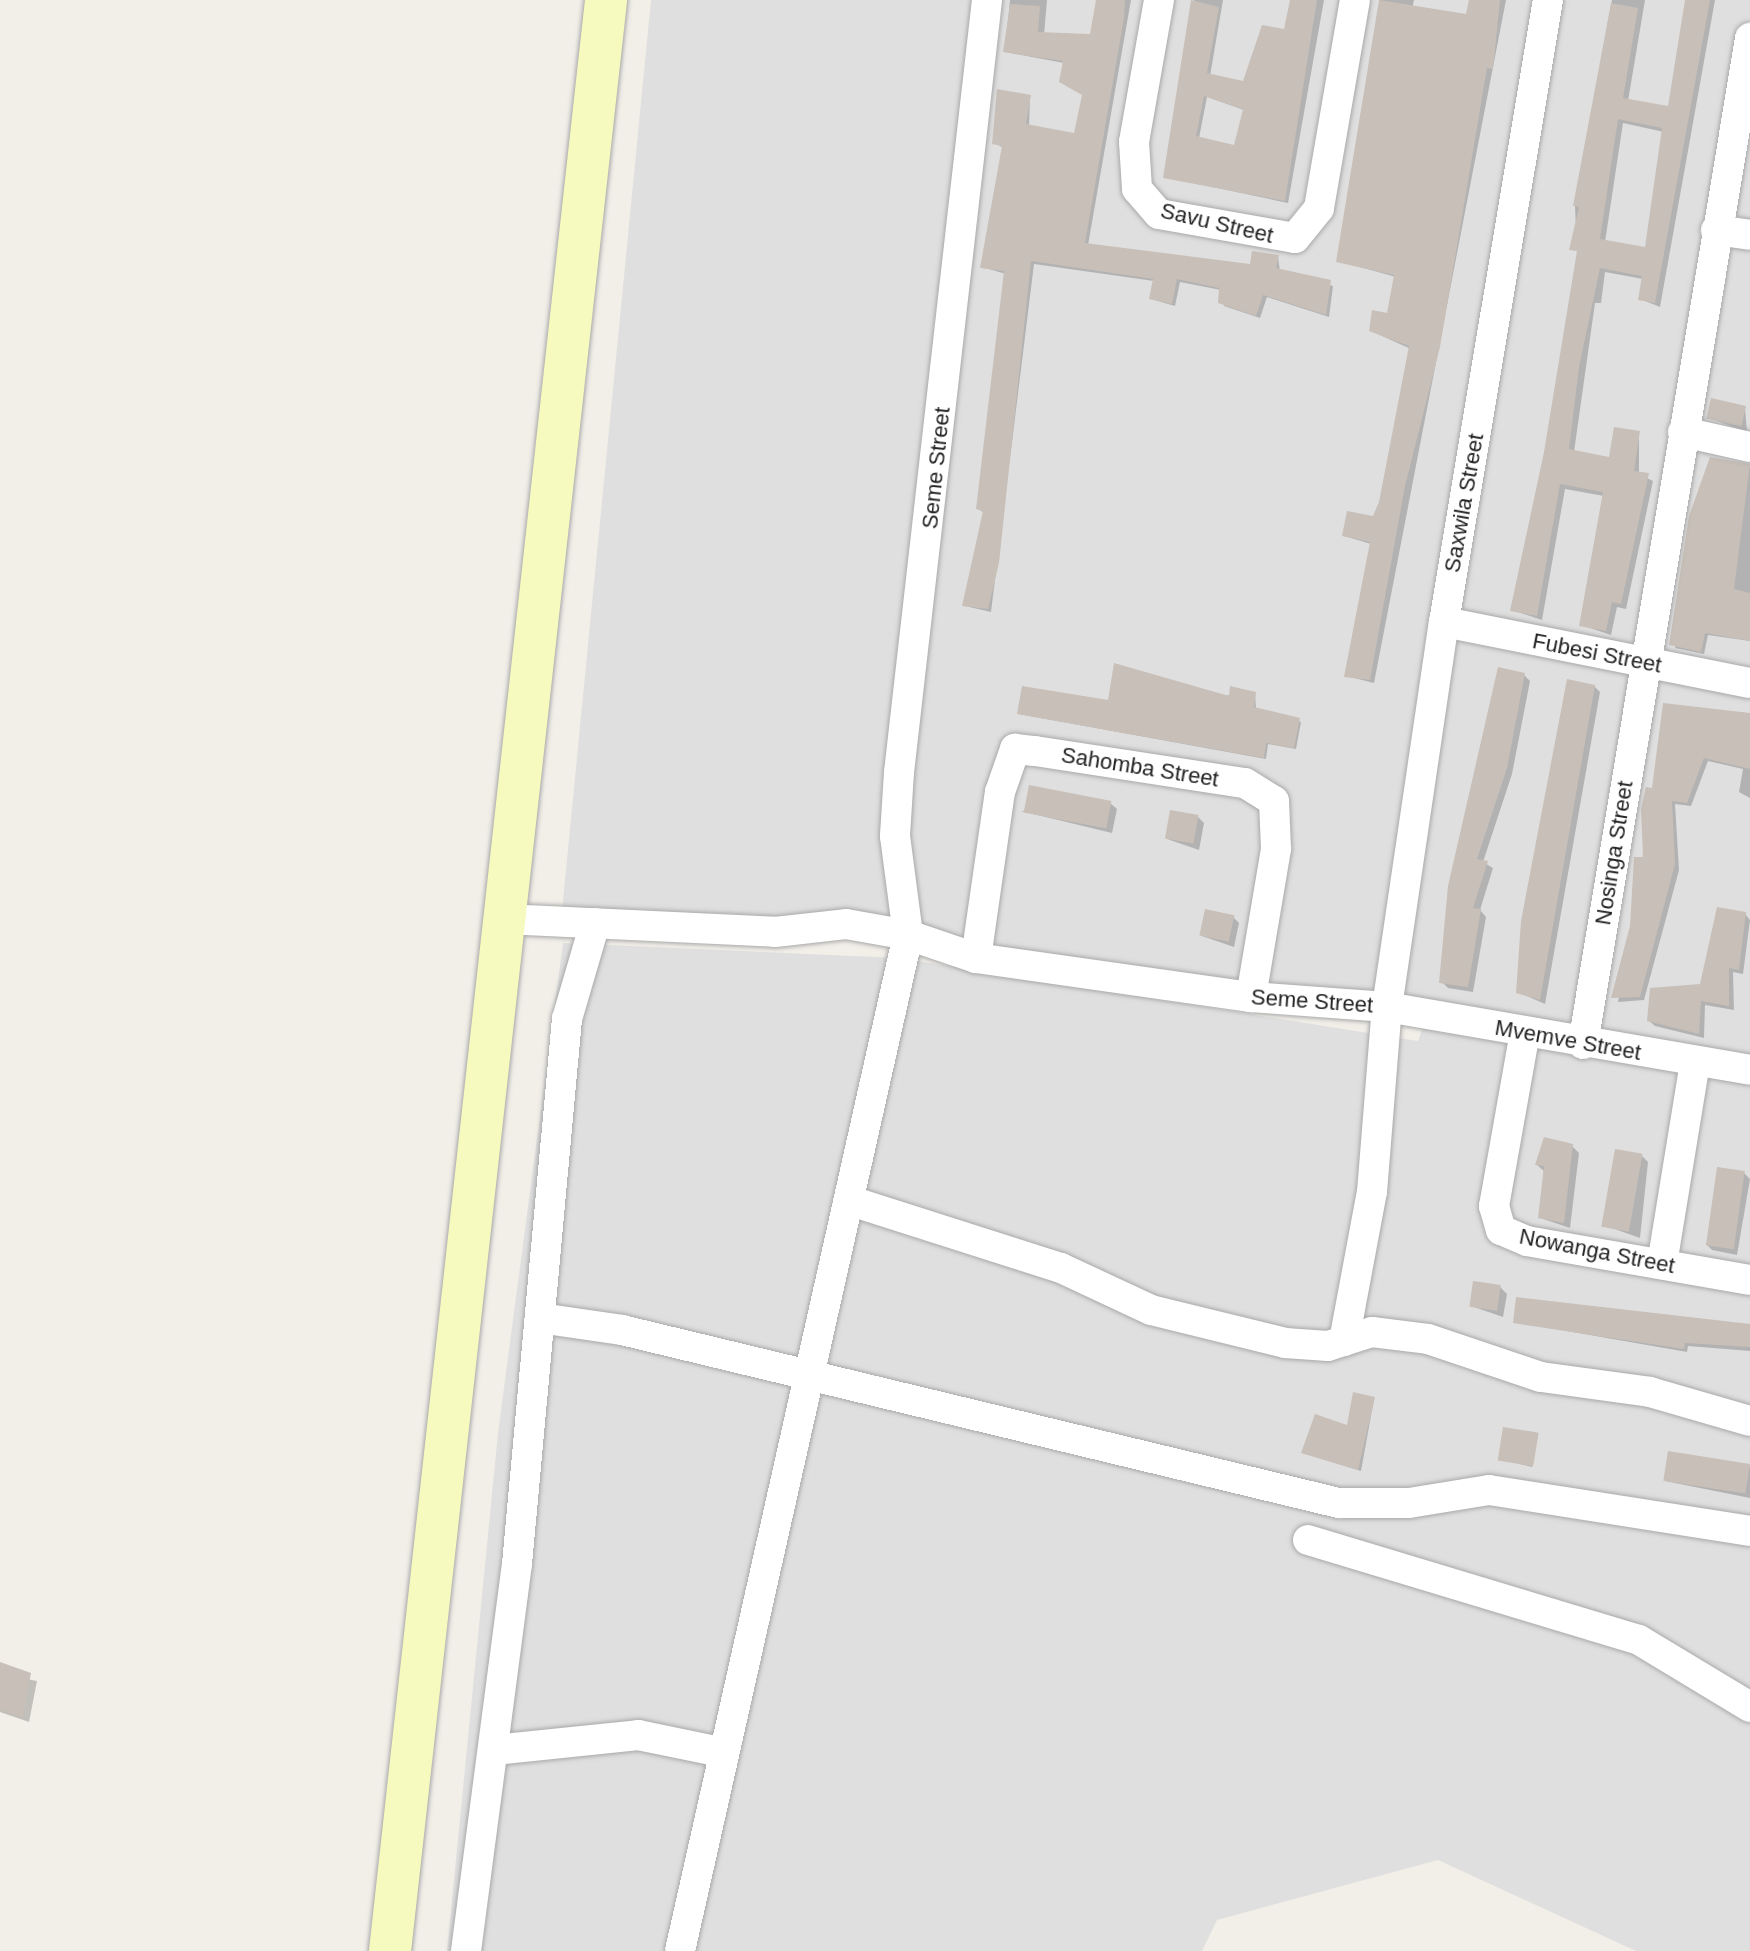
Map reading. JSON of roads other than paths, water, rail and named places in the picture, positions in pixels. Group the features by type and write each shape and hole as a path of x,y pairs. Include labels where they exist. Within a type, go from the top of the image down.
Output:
{"main road":[{"path":"390,1951 606,0"}],"street":[{"name":"Seme Street","path":"908,935 895,836 899,772 987,0"},
{"name":"Savu Street","path":"1159,0 1134,142 1137,189 1159,214 1295,238 1319,208 1355,0"},
{"name":"Saxwila Street","path":"1344,1341 1372,1192 1387,1007 1444,622 1548,0"},
{"name":"Nosinga Street","path":"1583,1044 1750,38"},
{"path":"1716,230 1750,235"},
{"path":"1683,432 1750,447"},
{"name":"Fubesi Street","path":"1444,622 1750,683"},
{"name":"Sahomba Street","path":"976,958 1000,792 1015,749 1035,751 1245,783 1274,801 1276,849 1251,997"},
{"name":"Seme Street","path":"504,919 775,932 846,924 908,935 976,958 1251,997 1387,1007"},
{"path":"466,1951 494,1750 540,1318 567,1019 595,923"},
{"path":"680,1951 721,1752 810,1381 908,935"},
{"name":"Mvemve Street","path":"1387,1007 1583,1044 1750,1070"},
{"name":"Nowanga Street","path":"1525,1032 1494,1206 1501,1230 1750,1280"},
{"path":"1662,1264 1695,1062"},
{"path":"851,1201 1061,1268 1151,1310 1285,1343 1344,1341 1372,1332 1428,1339 1541,1377 1650,1392 1750,1421"},
{"path":"540,1318 622,1330 810,1381 1339,1503 1409,1503 1489,1490 1750,1531"},
{"path":"1308,1540 1639,1640 1750,1707"},
{"path":"494,1750 638,1735 721,1752"}]}
